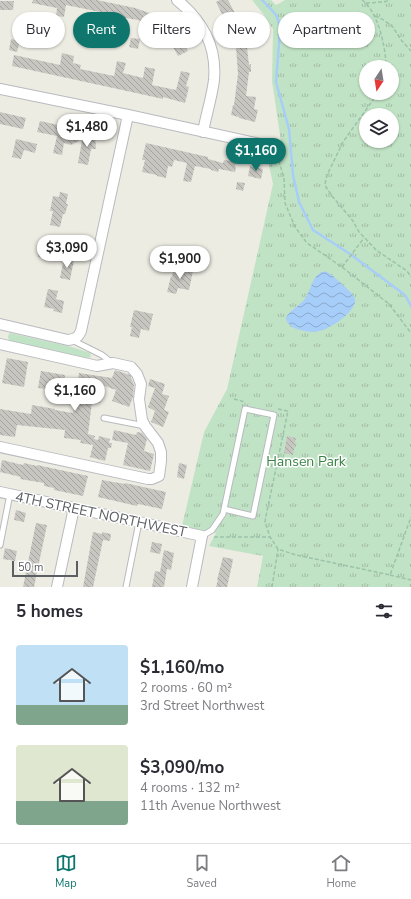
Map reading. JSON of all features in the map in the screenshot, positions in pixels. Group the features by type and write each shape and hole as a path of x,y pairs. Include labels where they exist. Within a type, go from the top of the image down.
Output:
{"street":[{"path":"177,0 187,8 201,24 208,39 212,53 214,81 203,132"},
{"path":"0,89 274,147"},
{"path":"0,339 2,325 68,340 78,337 81,331 128,115"},
{"path":"0,344 97,366 113,363 132,367 141,384 139,399 142,420 158,443 161,452 159,476 148,479 0,447"},
{"name":"4TH STREET NORTHWEST","path":"5,493 202,536"},
{"path":"58,587 74,508"},
{"path":"192,587 202,536"}],"lane":[{"path":"73,339 102,355 113,363"},
{"path":"202,536 212,530 223,514 224,509 245,409 274,415 253,516 224,509"},
{"path":"104,418 145,426"},
{"path":"0,545 5,493"},
{"path":"126,587 139,522"}],"path":[{"path":"362,0 366,2 384,2 390,0"},
{"path":"366,2 372,12"},
{"path":"385,60 383,43 375,16 382,18 392,26 411,51"},
{"path":"373,100 343,142 325,180 326,187 353,221 359,232 376,250 411,276"},
{"path":"274,147 284,178 285,203 295,227 307,243 342,267 388,304 411,333"},
{"path":"342,267 364,237"},
{"path":"390,575 411,516"},
{"path":"202,536 270,538"},
{"path":"272,587 278,549 296,555 411,580"}],"green space":[{"name":"Hansen Park","path":"252,0 271,0 276,5 285,0 411,0 411,587 257,587 263,556 209,546 216,533 182,526 204,432 227,389 273,184 266,152 279,154 281,142 272,81 273,29 270,24 270,12 262,12"},
{"path":"10,333 72,347 90,353 91,357 88,358 10,341 8,337"}],"water":[{"path":"321,272 329,273 341,283 353,295 355,303 346,316 326,329 315,332 296,329 288,323 286,319 307,296 313,281"}],"building":[{"path":"33,0 97,0 146,12 138,12 138,20 130,19 130,12 100,12 66,5 65,12 56,12 57,8 32,3"},
{"path":"220,0 228,0 234,12 221,12 216,2"},
{"path":"0,1 14,1 13,10 0,10"},
{"path":"131,38 138,39 138,49 130,47"},
{"path":"12,39 12,48 18,48 17,52 9,50"},
{"path":"174,48 186,48 188,51 178,56"},
{"path":"236,48 247,48 249,65 251,64 251,72 249,72 246,96 256,97 254,109 258,110 255,122 231,115 234,105 238,74"},
{"path":"62,53 74,56 73,63 81,65 80,69 114,76 117,61 126,63 123,73 143,78 145,67 155,69 152,85 176,90 181,71 190,73 186,86 189,87 185,103 163,97 163,99 12,66 14,55 60,65"},
{"path":"0,112 26,118 23,129 0,124"},
{"path":"40,121 81,130 79,141 71,145 64,143 62,155 53,153 57,136 37,132"},
{"path":"95,134 96,149 91,149 88,165 78,163 83,135"},
{"path":"16,139 37,144 35,153 24,150 21,159 12,157"},
{"path":"146,143 208,157 208,159 223,163 224,160 236,162 235,172 219,169 218,172 195,166 191,182 183,181 187,163 174,160 172,167 168,166 166,178 142,172 145,160 142,160"},
{"path":"250,166 263,169 261,179 248,176"},
{"path":"237,182 245,183 243,191 236,189"},
{"path":"60,192 68,194 66,204 68,204 65,214 63,214 60,227 50,225 53,211 50,211 53,196 59,197"},
{"path":"40,247 49,248 48,258 38,257"},
{"path":"64,258 74,260 70,280 60,278"},
{"path":"194,259 203,261 201,270 191,268"},
{"path":"178,267 193,271 189,290 178,288 176,294 167,292 171,276 172,277 173,272 176,273"},
{"path":"48,289 58,291 56,299 64,301 62,313 53,311 54,309 44,307"},
{"path":"134,310 153,314 149,331 141,329 139,338 130,336 132,327 130,327"},
{"path":"7,358 28,362 24,387 2,383"},
{"path":"115,370 130,375 134,385 133,397 129,407 112,401 116,390 102,385 100,403 92,402 88,434 95,436 94,439 98,440 99,436 110,439 109,443 112,443 111,448 108,448 105,461 90,457 93,445 80,443 81,440 64,438 65,430 17,425 15,437 0,435 0,409 31,414 32,405 73,413 79,373 112,378"},
{"path":"41,371 65,375 63,391 38,388"},
{"path":"150,379 165,384 162,394 169,396 164,410 169,412 163,427 151,422 155,411 148,407 155,388 148,386"},
{"path":"114,430 136,435 137,432 142,433 147,439 144,451 154,454 150,471 123,465 128,443 112,440"},
{"path":"287,436 296,438 293,455 284,453"},
{"path":"2,460 23,465 24,463 37,465 88,476 83,496 54,490 54,488 44,486 44,483 20,479 21,477 0,472"},
{"path":"179,463 187,465 184,479 177,477"},
{"path":"102,480 125,483 166,492 162,509 138,504 137,506 98,497"},
{"path":"16,510 26,513 24,522 14,520"},
{"path":"36,523 47,525 34,587 23,587"},
{"path":"93,532 111,534 110,541 103,540 93,587 83,587"},
{"path":"152,542 162,544 160,554 150,552"},
{"path":"5,548 17,551 15,561 3,559"},
{"path":"164,550 174,553 171,570 167,569 164,587 152,587 155,571 160,572"},
{"path":"223,557 233,559 227,587 216,587 217,580"}],"waterway":[{"path":"262,0 275,14 279,25 280,31 276,82 289,129 293,175 299,202 313,230 350,254 405,295 411,306"}]}
